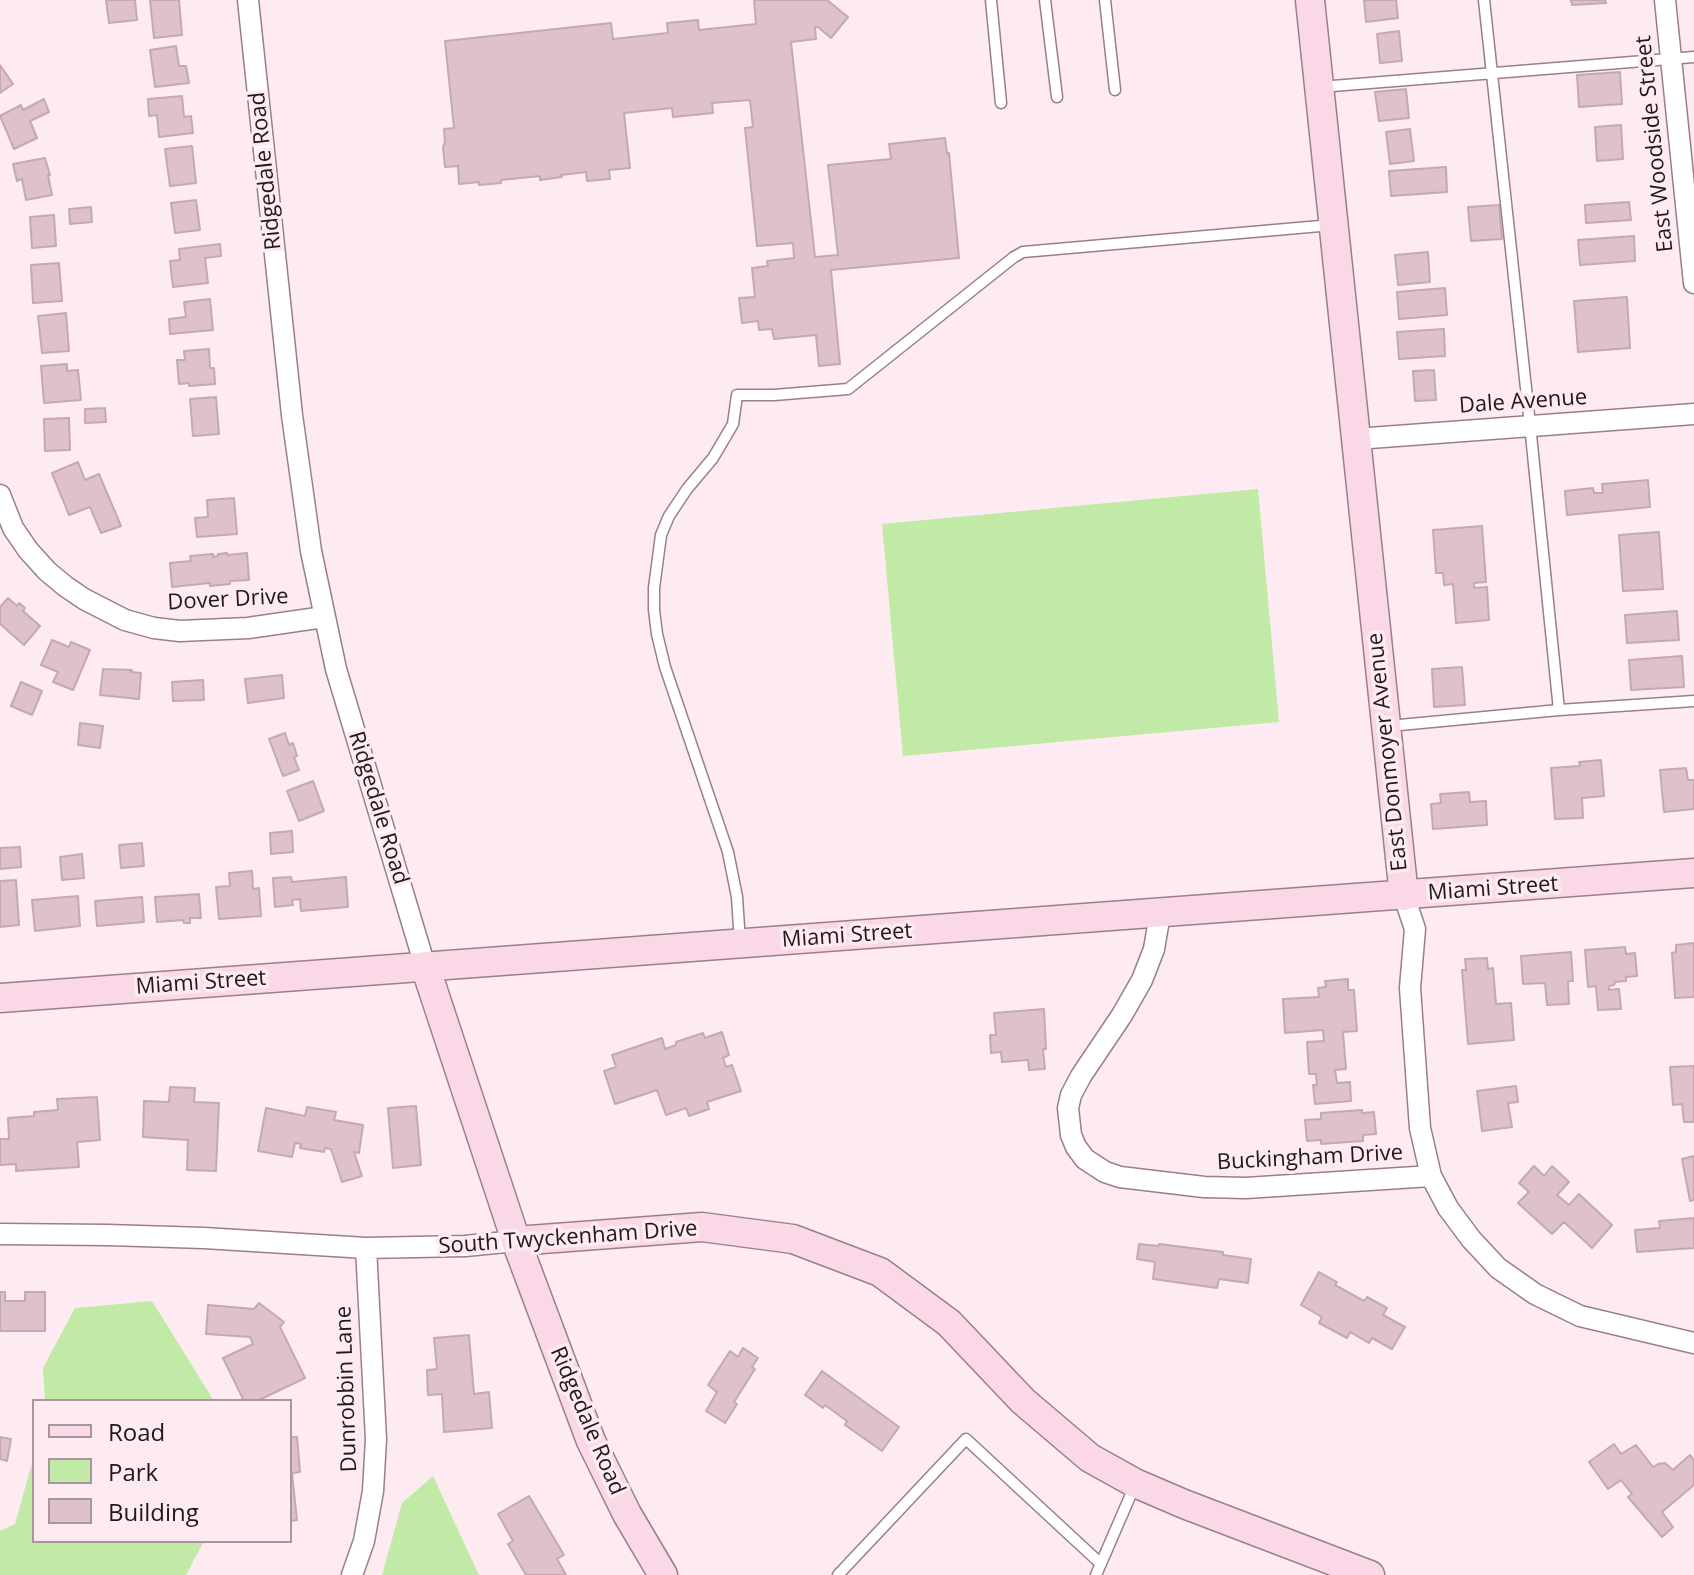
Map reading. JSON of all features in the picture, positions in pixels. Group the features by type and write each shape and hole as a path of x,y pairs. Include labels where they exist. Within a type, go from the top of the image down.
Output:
{"street":[{"name":"Ridgedale Road","path":"248,0 292,415 311,551 336,669 435,1001 516,1241 591,1441 627,1514 663,1575"},
{"name":"East Donmoyer Avenue","path":"1310,0 1404,896 1415,929 1410,988 1420,1128 1431,1176 1448,1208 1471,1239 1498,1268 1535,1294 1580,1316 1694,1343"},
{"name":"East Woodside Street","path":"1665,0 1694,283"},
{"name":"Dale Avenue","path":"1356,439 1694,414"},
{"name":"Dover Drive","path":"0,495 13,528 47,571 84,599 125,620 180,631 248,628 324,617"},
{"name":"Miami Street","path":"0,998 1694,873"},
{"name":"Buckingham Drive","path":"1160,914 1154,949 1142,980 1071,1095 1068,1108 1071,1135 1085,1159 1105,1172 1120,1177 1204,1187 1246,1188 1431,1176"},
{"name":"South Twyckenham Drive","path":"0,1234 204,1238 366,1248 465,1246 702,1227 793,1239 880,1272 949,1323 1023,1401 1090,1458 1135,1483 1184,1504 1370,1575"},
{"name":"Dunrobbin Lane","path":"352,1575 364,1541 373,1491 376,1439 366,1248"}],"lane":[{"path":"991,0 1001,103"},
{"path":"1045,0 1057,97"},
{"path":"1105,0 1115,90"},
{"path":"1484,0 1559,710"},
{"path":"1318,87 1694,57"},
{"path":"740,944 737,897 728,852 665,667 654,610 661,535 669,516 713,458 733,424 737,395 848,389 1023,252 1332,225"},
{"path":"1385,726 1694,701"},
{"path":"838,1575 966,1439 1101,1564"},
{"path":"1096,1575 1135,1483"}],"green space":[{"path":"1258,489 1279,722 903,756 882,524"},
{"path":"152,1301 213,1399 45,1399 43,1368 75,1308"},
{"path":"32,1463 32,1543 203,1543 186,1575 0,1575 0,1531 15,1524"},
{"path":"433,1476 479,1575 382,1575 402,1503"}],"building":[{"path":"106,0 135,0 137,20 109,23"},
{"path":"150,0 179,0 182,35 154,38"},
{"path":"754,0 827,0 848,17 831,38 815,27 816,39 791,42 815,257 838,255 828,165 891,159 889,144 945,138 949,153 959,258 831,270 840,364 819,366 816,335 774,339 772,329 759,330 758,321 742,323 739,298 755,297 752,268 768,266 767,261 794,258 793,243 757,246 745,128 753,127 750,100 712,103 713,113 673,117 672,108 624,113 630,168 609,170 610,179 587,181 586,172 540,180 540,176 501,180 501,183 459,184 458,166 445,167 444,129 454,128 445,41 611,23 613,39 668,33 667,23 698,20 699,30 756,24"},
{"path":"1364,0 1396,0 1398,18 1366,22"},
{"path":"1571,0 1605,0 1606,3 1572,5"},
{"path":"1399,31 1402,61 1380,63 1377,34"},
{"path":"176,46 179,66 186,66 189,83 155,87 150,50"},
{"path":"0,65 13,84 0,93"},
{"path":"1620,72 1622,104 1579,107 1577,75"},
{"path":"1406,89 1409,118 1379,121 1375,92"},
{"path":"182,96 184,117 191,116 193,133 159,137 157,115 149,116 148,99"},
{"path":"44,99 49,112 30,121 37,138 14,149 0,116 21,105 23,110"},
{"path":"1621,125 1623,159 1597,161 1595,127"},
{"path":"1410,129 1414,161 1390,164 1386,132"},
{"path":"192,146 196,183 170,186 165,149"},
{"path":"45,158 52,195 26,200 22,179 17,181 13,164"},
{"path":"1446,167 1447,192 1391,196 1389,171"},
{"path":"196,200 200,230 175,233 171,203"},
{"path":"1629,202 1631,220 1586,223 1585,205"},
{"path":"1499,205 1502,239 1471,241 1468,207"},
{"path":"91,207 92,222 70,224 69,209"},
{"path":"54,215 56,246 32,248 30,217"},
{"path":"1634,236 1635,261 1580,265 1578,240"},
{"path":"220,244 221,256 205,258 208,283 173,287 170,261 180,260 179,249"},
{"path":"1428,252 1430,282 1398,285 1395,255"},
{"path":"59,263 62,301 33,303 31,265"},
{"path":"1445,288 1447,315 1399,319 1397,292"},
{"path":"1627,297 1630,348 1578,352 1574,301"},
{"path":"210,299 213,330 170,334 169,319 186,317 184,302"},
{"path":"66,313 69,351 42,353 38,316"},
{"path":"1444,329 1445,356 1399,359 1397,332"},
{"path":"209,349 215,384 179,384 177,360 185,360 184,351"},
{"path":"67,364 67,371 78,370 81,400 44,403 41,366"},
{"path":"1434,370 1436,400 1415,401 1413,371"},
{"path":"216,397 219,434 193,436 190,399"},
{"path":"105,408 106,422 85,423 85,409"},
{"path":"69,418 70,450 45,451 44,419"},
{"path":"78,462 85,480 99,474 121,526 101,533 90,507 69,515 52,473"},
{"path":"1648,480 1650,507 1567,515 1565,491 1593,488 1594,493 1603,493 1602,484"},
{"path":"234,498 237,534 197,537 195,518 208,517 207,500"},
{"path":"1482,526 1486,582 1474,583 1474,588 1487,587 1489,620 1456,623 1453,584 1444,585 1443,573 1436,573 1433,530"},
{"path":"1659,532 1663,589 1623,591 1619,535"},
{"path":"247,553 249,580 210,586 210,583 172,587 170,563 191,561 190,556 213,554 213,557"},
{"path":"8,598 25,608 23,611 40,626 24,645 0,624 0,607"},
{"path":"1677,611 1679,640 1627,643 1625,615"},
{"path":"52,640 69,647 71,642 90,650 73,690 53,682 58,672 41,665"},
{"path":"1682,656 1684,687 1631,690 1629,660"},
{"path":"1462,667 1465,705 1434,707 1432,669"},
{"path":"103,669 141,673 139,699 100,695"},
{"path":"282,675 284,698 248,703 245,679"},
{"path":"203,680 204,700 173,701 172,682"},
{"path":"21,682 42,691 32,715 11,706"},
{"path":"80,723 103,726 100,748 78,745"},
{"path":"285,733 289,745 293,743 299,770 283,776 269,739"},
{"path":"1601,760 1604,796 1582,798 1583,818 1555,819 1551,768 1580,766 1579,762"},
{"path":"1686,768 1688,780 1694,780 1694,809 1664,812 1660,770"},
{"path":"313,781 324,811 299,821 287,791"},
{"path":"1469,792 1470,802 1486,801 1487,825 1433,829 1431,804 1441,803 1440,794"},
{"path":"292,831 293,852 271,854 270,833"},
{"path":"142,843 144,866 121,868 119,845"},
{"path":"20,847 21,867 0,869 0,848"},
{"path":"82,854 84,878 62,880 60,857"},
{"path":"252,871 253,889 259,888 261,916 219,919 216,887 230,886 229,873"},
{"path":"291,877 292,882 346,877 348,907 301,911 300,899 292,900 293,905 275,907 273,878"},
{"path":"16,880 19,925 0,927 0,881"},
{"path":"199,894 201,918 190,918 190,923 183,920 157,922 155,897"},
{"path":"78,896 80,926 35,931 32,900"},
{"path":"142,897 144,922 97,926 95,901"},
{"path":"1694,943 1694,997 1675,998 1672,953 1676,952 1676,945"},
{"path":"1625,947 1626,954 1635,953 1637,976 1626,977 1626,981 1609,986 1609,990 1619,989 1621,1009 1598,1010 1596,986 1588,987 1585,950"},
{"path":"1571,952 1573,981 1568,981 1569,1004 1547,1005 1545,983 1523,984 1521,956"},
{"path":"1487,958 1488,969 1493,968 1496,1004 1511,1003 1514,1040 1468,1044 1462,970 1466,970 1465,959"},
{"path":"1348,979 1348,990 1354,990 1357,1031 1343,1032 1346,1069 1335,1070 1337,1083 1350,1082 1351,1101 1315,1104 1313,1085 1317,1085 1316,1074 1309,1074 1307,1042 1324,1041 1323,1030 1285,1033 1283,999 1319,997 1318,988 1326,987 1325,981"},
{"path":"1044,1009 1045,1069 1029,1070 1028,1060 1002,1062 1001,1052 991,1053 990,1035 996,1035 994,1013"},
{"path":"722,1032 729,1055 723,1058 726,1067 732,1065 741,1091 707,1102 709,1109 689,1116 686,1108 666,1115 657,1090 615,1104 604,1071 616,1067 612,1055 662,1038 665,1049 703,1033 705,1038"},
{"path":"1694,1066 1694,1122 1684,1122 1682,1104 1673,1105 1670,1067"},
{"path":"1516,1086 1518,1102 1508,1103 1512,1127 1482,1131 1477,1091"},
{"path":"170,1087 195,1088 194,1102 219,1103 216,1171 187,1170 188,1140 143,1137 144,1101 169,1102"},
{"path":"97,1097 100,1140 77,1142 79,1167 16,1171 16,1164 0,1165 0,1139 9,1139 8,1118 58,1110 57,1099"},
{"path":"416,1106 421,1165 393,1168 388,1108"},
{"path":"307,1107 336,1112 334,1120 363,1125 359,1153 354,1152 362,1176 342,1182 331,1149 325,1148 324,1152 300,1148 301,1144 295,1143 292,1157 258,1151 266,1108 305,1116"},
{"path":"1362,1110 1362,1113 1374,1112 1376,1134 1363,1135 1363,1141 1321,1144 1321,1140 1307,1141 1305,1120 1321,1119 1321,1113"},
{"path":"1694,1156 1694,1200 1690,1201 1682,1159"},
{"path":"1534,1166 1544,1176 1552,1166 1569,1182 1557,1195 1569,1205 1579,1194 1612,1225 1592,1248 1564,1222 1552,1234 1518,1203 1529,1192 1519,1183"},
{"path":"1694,1218 1694,1248 1637,1252 1635,1230 1660,1228 1659,1221"},
{"path":"1139,1244 1223,1252 1223,1255 1251,1259 1248,1283 1219,1279 1217,1288 1153,1279 1155,1262 1137,1259"},
{"path":"1319,1272 1364,1301 1367,1297 1387,1308 1383,1315 1405,1327 1392,1349 1372,1338 1369,1343 1350,1332 1347,1338 1319,1323 1322,1317 1301,1305"},
{"path":"0,1292 5,1292 5,1301 25,1301 25,1292 45,1292 45,1331 0,1331"},
{"path":"259,1303 284,1322 280,1327 305,1378 261,1399 243,1399 223,1358 253,1344 250,1337 206,1334 208,1305 254,1309"},
{"path":"469,1335 474,1394 489,1392 492,1428 444,1432 442,1394 428,1395 427,1370 437,1369 434,1338"},
{"path":"743,1348 758,1358 725,1423 706,1411 717,1392 708,1385 730,1351 738,1357"},
{"path":"822,1371 899,1427 882,1451 845,1425 847,1421 825,1405 823,1408 805,1395"},
{"path":"0,1437 11,1439 7,1461 0,1459"},
{"path":"292,1437 297,1437 300,1472 292,1473"},
{"path":"1614,1444 1621,1454 1636,1445 1653,1467 1665,1463 1673,1470 1690,1455 1694,1460 1694,1485 1662,1512 1673,1527 1662,1537 1628,1497 1632,1494 1621,1480 1608,1489 1589,1462"},
{"path":"292,1473 297,1520 292,1521"},
{"path":"529,1496 564,1555 557,1559 566,1575 526,1575 508,1544 513,1541 498,1514"}]}
